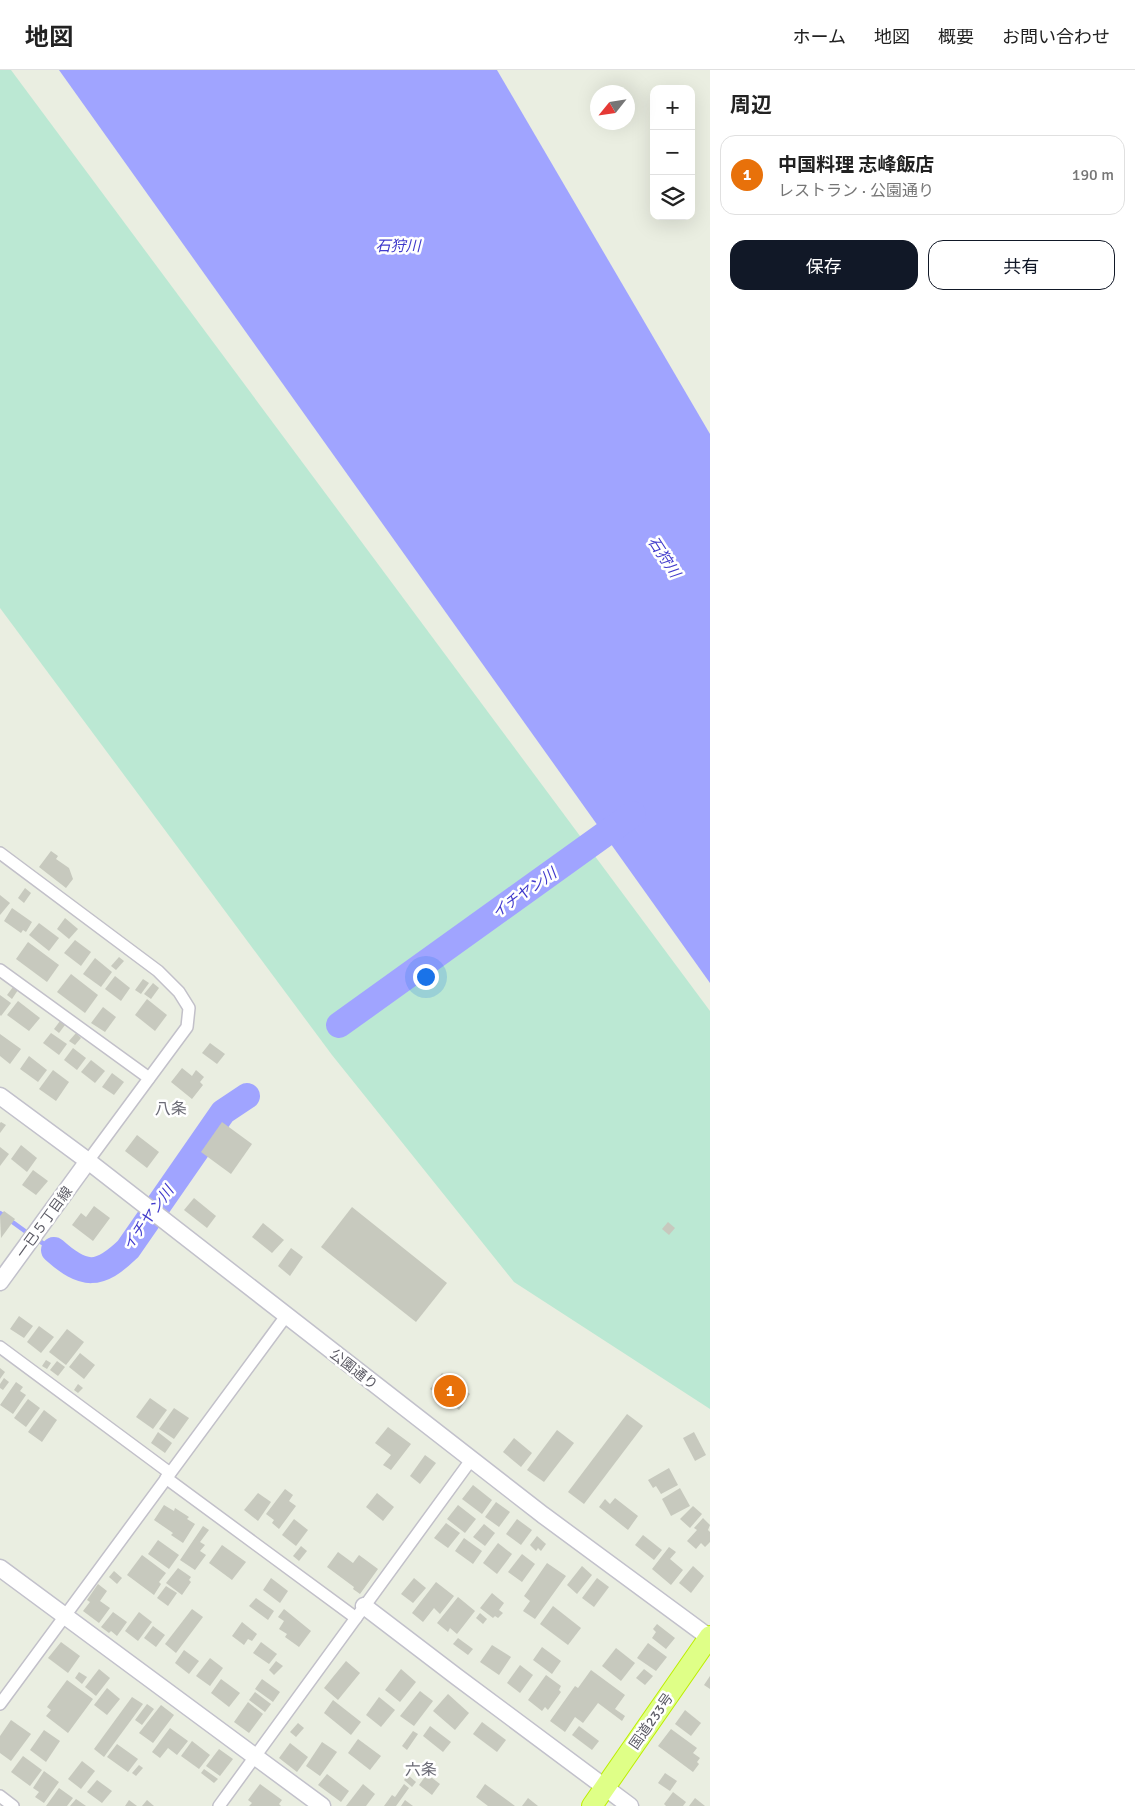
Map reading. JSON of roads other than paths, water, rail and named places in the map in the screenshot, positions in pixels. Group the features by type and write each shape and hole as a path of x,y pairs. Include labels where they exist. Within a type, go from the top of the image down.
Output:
{"highway":[{"name":"国道233号","path":"592,1806 710,1637"}],"street":[{"path":"0,852 158,971 178,992 189,1008 187,1027 88,1161"},
{"path":"0,970 149,1078"},
{"name":"公園通り","path":"0,1096 88,1161 543,1515 710,1637"},
{"name":"一已５丁目線","path":"0,1282 88,1161"},
{"path":"0,1704 286,1316"},
{"path":"0,1347 168,1476 360,1612 457,1677 630,1806"},
{"path":"218,1806 471,1460"},
{"path":"0,1568 322,1806"},
{"path":"0,1796 13,1806"}],"water":[{"name":"石狩川","path":"59,70 497,70 710,434 710,983"}],"waterway":[{"name":"イチヤン川","path":"339,1025 633,814"},
{"name":"イチヤン川","path":"54,1250 74,1265 83,1269 100,1269 118,1258 128,1249 223,1112 247,1096"},
{"name":"イチヤン川","path":"0,1213 29,1234"},
{"name":"イチヤン川","path":"36,1239 54,1250"}],"place":[{"name":"中国料理 志峰飯店","path":"450,1391"}],"district":[{"name":"八条","path":"171,1108"},
{"name":"六条","path":"421,1769"}]}
